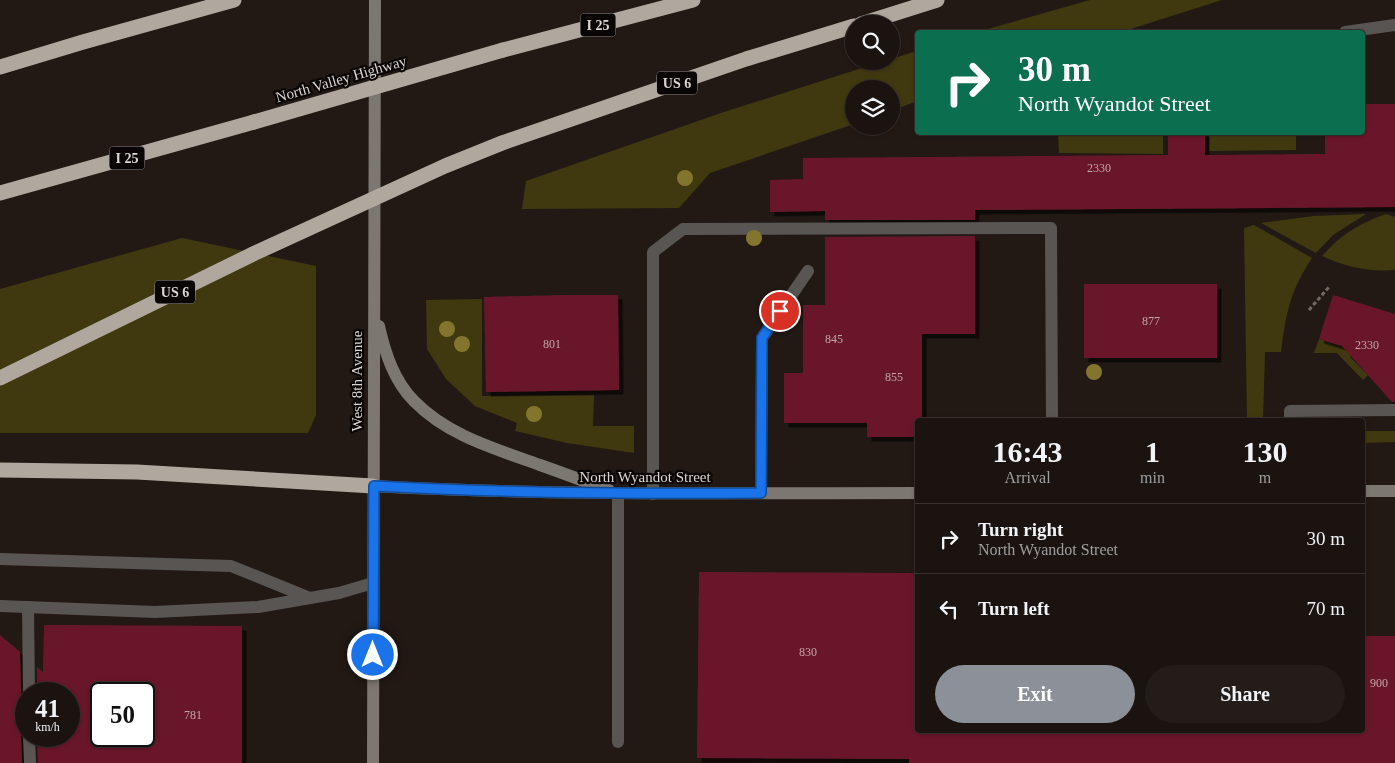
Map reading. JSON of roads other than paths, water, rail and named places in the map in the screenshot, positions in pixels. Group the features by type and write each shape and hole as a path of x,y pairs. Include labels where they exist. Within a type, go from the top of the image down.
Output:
{"highway":[{"path":"0,68 83,42 234,0"},
{"name":"North Valley Highway","path":"0,193 503,50 693,0"},
{"path":"890,15 937,0"},
{"name":"US 6","path":"0,378 253,254 420,177 502,143 746,58 845,29"},
{"path":"0,56 83,42"},
{"path":"0,470 137,472 374,486"}],"main road":[{"name":"West 8th Avenue","path":"373,763 375,0"},
{"path":"374,300 384,350 397,378 414,401 434,418 462,435 496,450 618,494"},
{"name":"North Wyandot Street","path":"374,486 470,491 618,494 915,493"},
{"path":"1365,491 1395,491"}],"lane":[{"path":"1359,30 1395,25"},
{"path":"653,494 653,252 683,229 1051,228 1052,418"},
{"path":"761,493 762,338 808,271"},
{"path":"1290,418 1290,411 1395,410"},
{"path":"618,494 618,742"},
{"path":"0,559 231,566 310,598"},
{"path":"0,606 155,612 258,607 338,593 374,583"},
{"path":"28,607 29,682"},
{"path":"29,747 30,763"}]}
